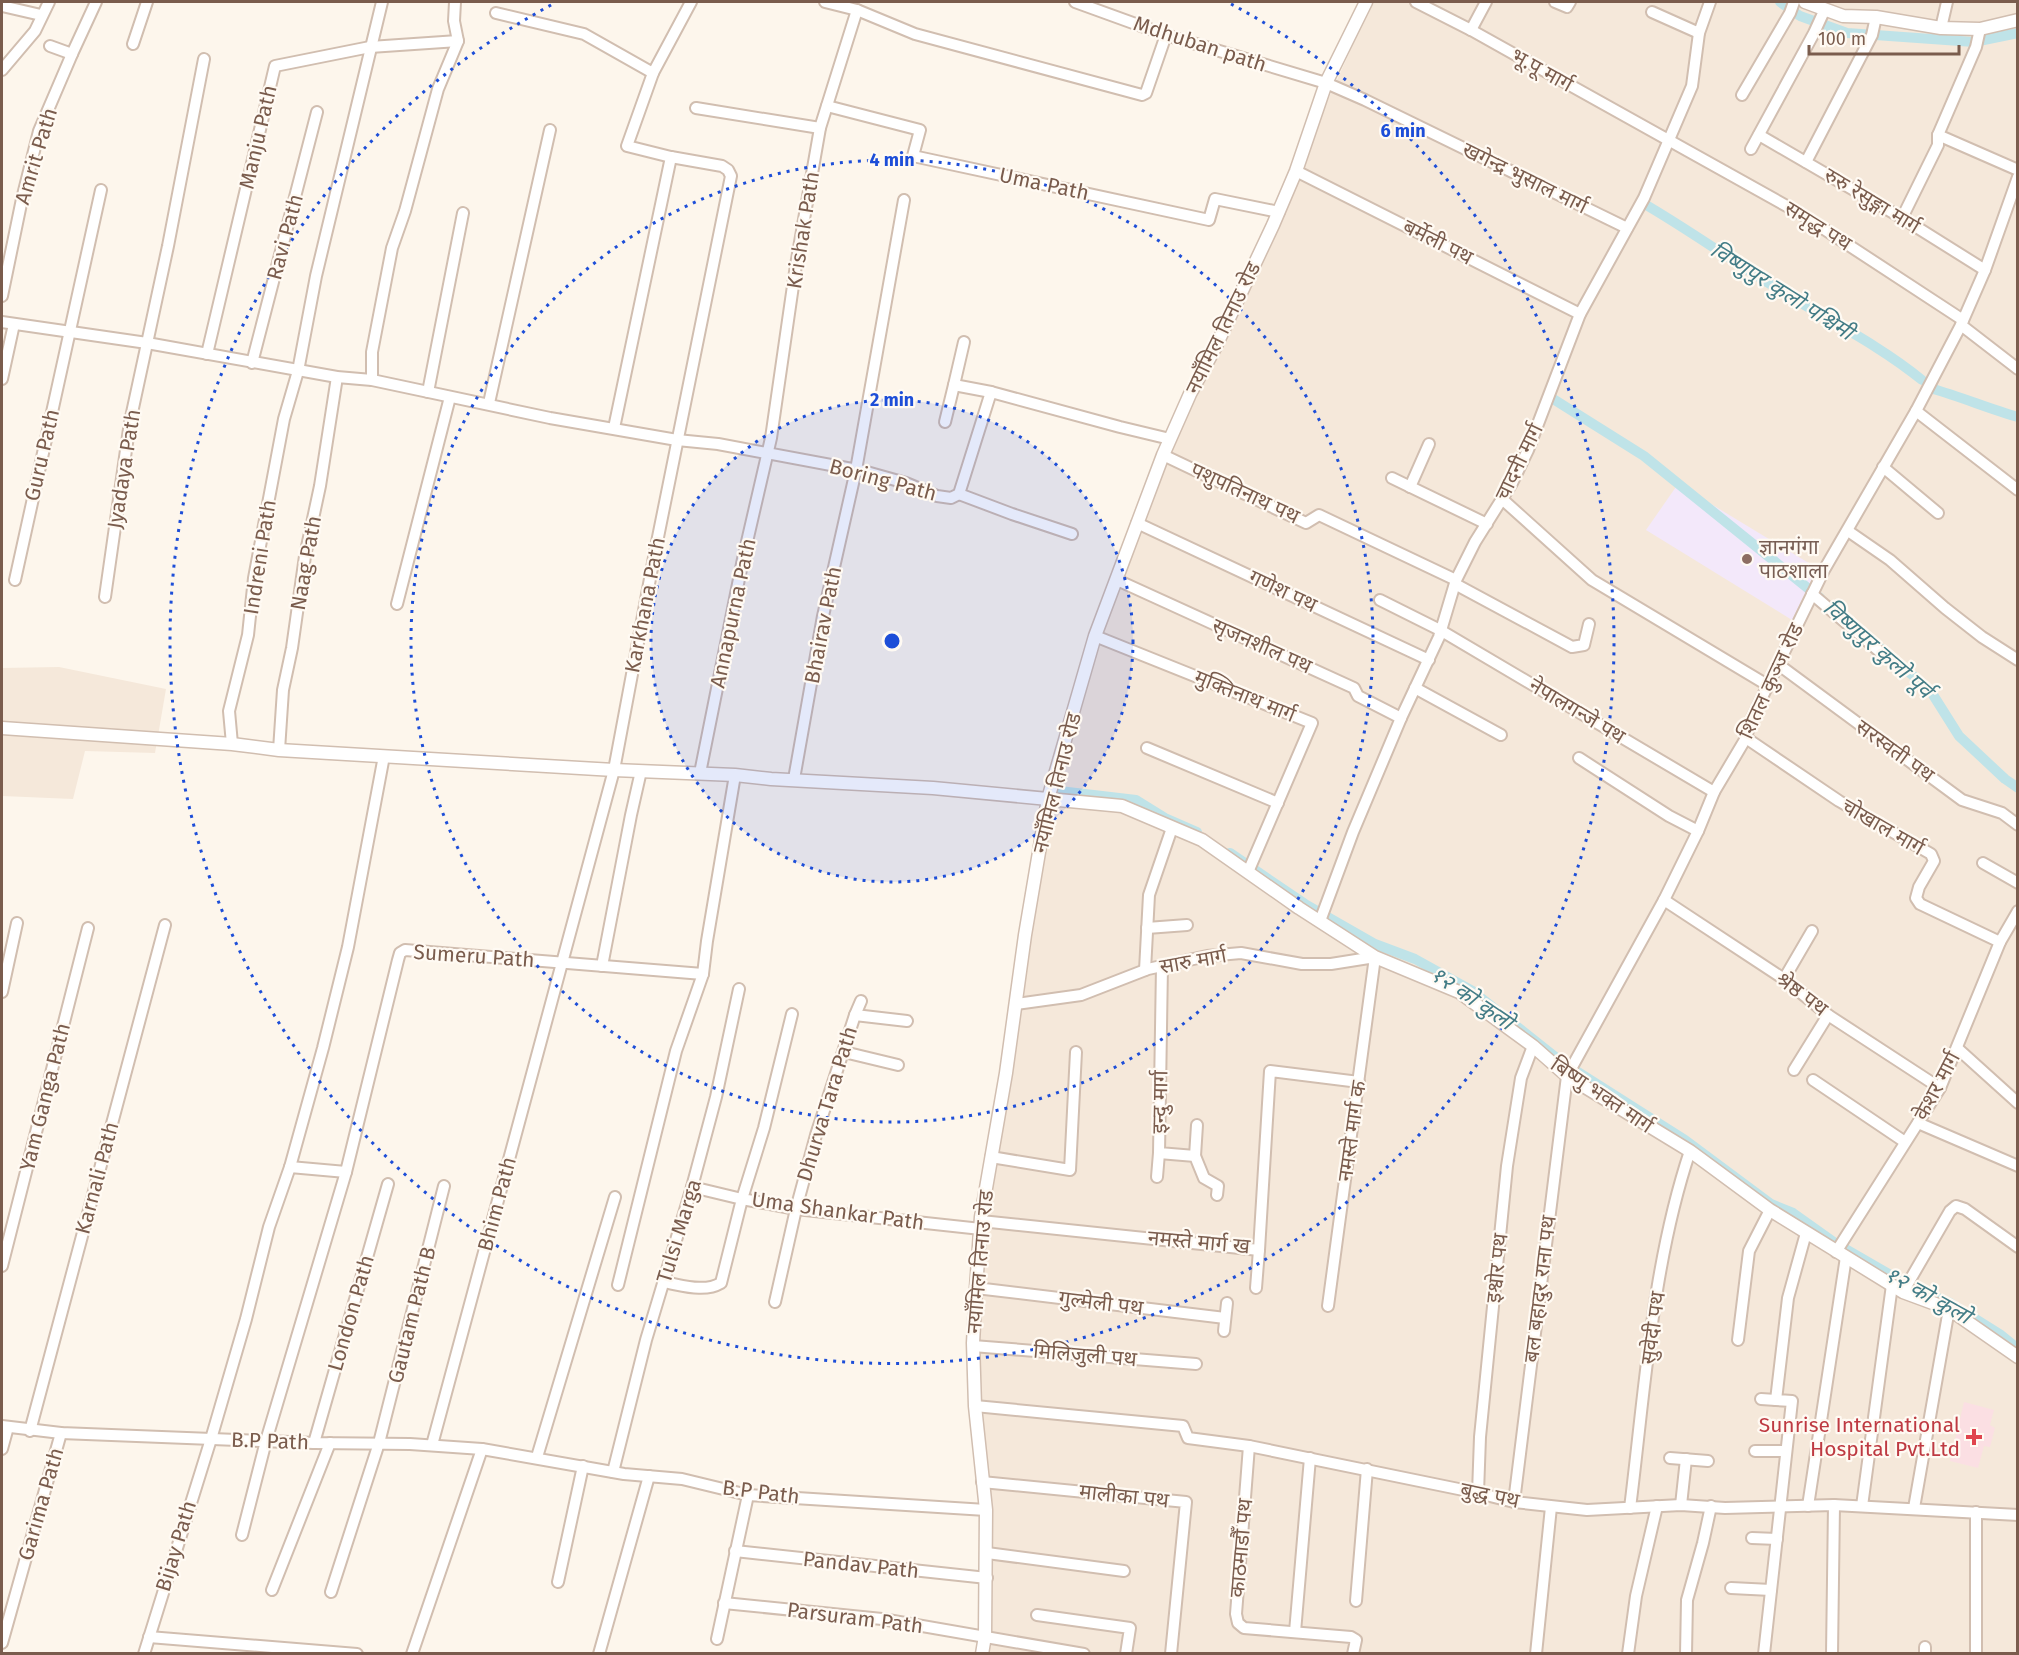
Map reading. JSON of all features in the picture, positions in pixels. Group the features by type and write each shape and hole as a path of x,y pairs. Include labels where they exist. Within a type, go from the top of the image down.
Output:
{"street":[{"path":"2,70 35,30 48,2"},
{"name":"Amrit Path","path":"2,296 39,131 96,2"},
{"path":"133,44 147,2"},
{"name":"Indreni Path","path":"232,744 229,711 248,634 254,578 284,419 298,370 316,276 382,2"},
{"path":"372,380 372,352 392,248 405,212 438,89 458,41 454,21 455,2"},
{"path":"614,428 671,157 627,146 653,73 691,2"},
{"path":"825,2 857,10 915,34 1142,95 1146,93 1166,35"},
{"name":"Mdhuban path","path":"1075,2 1094,4 1166,35 1326,83"},
{"name":"नयाँमिल तिनाउ रोड","path":"982,1653 985,1636 987,1552 986,1510 975,1406 973,1346 976,1288 981,1225 991,1157 1048,799 1095,636 1164,454 1279,212 1296,171 1326,83 1366,2"},
{"name":"भू.पू मार्ग","path":"1416,2 1668,139"},
{"path":"1470,30 1486,2"},
{"path":"1556,2 1567,8 1570,2"},
{"name":"चादनी मार्ग","path":"1322,916 1353,832 1401,718 1429,660 1455,582 1528,450 1580,314 1644,198 1692,86 1699,33 1710,2"},
{"path":"1742,95 1790,13 1794,2"},
{"path":"1808,2 1843,16 1876,17 1941,28 1980,29 2018,20"},
{"path":"1941,28 1947,2"},
{"path":"2,6 41,15"},
{"path":"1751,149 1825,9"},
{"name":"Krishak Path","path":"766,454 771,438 796,265 820,128 857,10"},
{"path":"1652,12 1699,33"},
{"path":"496,13 584,34 653,73"},
{"path":"1806,162 1872,35 1876,17"},
{"path":"1902,218 1938,145 1938,135 1976,47 1980,29"},
{"name":"Manju Path","path":"207,354 275,66 370,47 458,41"},
{"path":"50,46 72,54"},
{"name":"Jyadaya Path","path":"105,597 130,422 168,246 204,59"},
{"name":"खगेन्द्र भुसाल मार्ग","path":"1326,83 1627,228"},
{"name":"Uma Path","path":"827,106 920,130 913,156 1209,220 1215,199 1279,212"},
{"path":"696,108 820,128"},
{"name":"Ravi Path","path":"252,363 317,112"},
{"path":"489,403 550,130"},
{"name":"रुरु रेसुङ्गा मार्ग","path":"1759,135 1902,218 1985,270"},
{"path":"1938,135 2018,170"},
{"name":"समृद्ध पथ","path":"1668,139 1801,214 1962,323 2018,369"},
{"name":"Karkhana Path","path":"563,962 614,770 677,440 731,176 722,166 671,157"},
{"name":"बर्मेली पथ","path":"1296,171 1580,314"},
{"name":"शितल कुञ्ज रोड","path":"1567,1076 1664,900 1698,831 1714,792 1746,738 1751,720 1824,570 1916,411 1962,323 1985,270 2018,177"},
{"name":"Guru Path","path":"15,580 101,190"},
{"name":"Bhairav Path","path":"794,779 823,616 856,470 904,200"},
{"path":"428,392 463,213"},
{"name":"Boring Path","path":"2,322 147,343 337,377 372,380 550,417 677,440 718,444 856,470 906,483 937,496 951,498 959,494 991,392"},
{"path":"2,379 14,324"},
{"path":"945,422 964,342"},
{"name":"Naag Path","path":"279,750 283,690 337,377"},
{"path":"954,386 991,392 1170,439"},
{"path":"397,604 450,397"},
{"path":"1916,411 2018,490"},
{"path":"1410,487 1429,444"},
{"name":"Annapurna Path","path":"700,773 766,454"},
{"name":"पशुपतिनाथ पथ","path":"1164,454 1306,523 1319,515 1455,582"},
{"path":"1883,467 1938,513"},
{"path":"1392,478 1487,524"},
{"path":"959,494 1072,534"},
{"path":"1502,499 1592,580 1769,686"},
{"name":"गणेश पथ","path":"1137,523 1429,660"},
{"path":"1848,531 1890,561 1944,608 1982,637 2018,660"},
{"name":"सृजनशील पथ","path":"1117,580 1354,688 1358,696 1401,718"},
{"path":"1455,582 1572,647 1584,645 1589,624"},
{"path":"1812,594 1879,651"},
{"name":"नेपालगन्जे पथ","path":"1380,600 1440,630 1714,792"},
{"name":"मुक्तिनाथ मार्ग","path":"1095,636 1312,723 1250,868"},
{"name":"सरस्वती पथ","path":"1779,665 1962,800 2002,813 2018,825"},
{"path":"1415,688 1501,735"},
{"name":"बिष्णु भक्त मार्ग","path":"2,728 232,744 279,750 933,788 1122,806 1202,840 1250,868 1322,916 1375,957 1459,992 1533,1046 1567,1076 1632,1118 1690,1151 1770,1210 1806,1233 1841,1250 1899,1289 1949,1309 2018,1357"},
{"name":"चोखाल मार्ग","path":"1746,738 1839,801 1931,854 1934,861 1919,887 1916,898 1920,904 2000,942"},
{"path":"1147,748 1278,804"},
{"name":"Bijay Path","path":"144,1653 211,1439 246,1319 269,1227 290,1167 323,1048 348,947 384,756"},
{"path":"1579,758 1669,816 1698,831"},
{"path":"602,966 641,771"},
{"path":"618,1285 676,1051 703,974 735,775"},
{"path":"1145,970 1149,895 1172,828"},
{"path":"1983,863 2018,882"},
{"name":"श्रेष्ठ पथ","path":"1664,900 1784,979 1828,1015 1940,1088"},
{"name":"केशर मार्ग","path":"1841,1250 1940,1088 2000,942 2018,911"},
{"path":"2,992 17,923"},
{"name":"Karnali Path","path":"30,1431 165,925"},
{"path":"1147,928 1187,925"},
{"name":"Yam Ganga Path","path":"2,1266 88,928"},
{"path":"1784,979 1812,931"},
{"name":"Sumeru Path","path":"346,1172 400,953 405,950 703,974"},
{"name":"सारु मार्ग","path":"1016,1004 1081,996 1145,970 1208,956 1241,953 1302,964 1331,964 1375,957"},
{"name":"नमस्ते मार्ग क","path":"1328,1306 1375,957"},
{"name":"Bhim Path","path":"432,1445 563,962"},
{"name":"इन्दु मार्ग","path":"1162,966 1159,1153 1195,1156"},
{"name":"Tulsi Marga","path":"613,1472 646,1340 692,1187 716,1097 739,989"},
{"path":"855,1015 861,1001"},
{"name":"Uma Shankar Path","path":"792,1014 764,1128 742,1200 796,1209 981,1225"},
{"name":"Dhurva Tara Path","path":"775,1302 816,1135 855,1015 907,1021"},
{"path":"1794,1070 1828,1015"},
{"name":"इश्वोर पथ","path":"1478,1493 1480,1437 1506,1166 1521,1078 1533,1046"},
{"path":"1958,1048 2018,1103"},
{"path":"844,1052 898,1065"},
{"path":"991,1157 1070,1170 1076,1052"},
{"name":"नमस्ते मार्ग ख","path":"981,1225 1259,1250 1270,1071 1359,1082"},
{"name":"बल बहादुर राना पथ","path":"1514,1502 1567,1076"},
{"path":"1813,1080 1905,1142"},
{"path":"1918,1123 2018,1166"},
{"path":"1197,1125 1195,1156 1204,1178 1218,1185 1217,1195"},
{"name":"सुवेदी पथ","path":"1630,1508 1656,1303 1677,1192 1690,1151"},
{"path":"1157,1177 1159,1153"},
{"path":"242,1535 266,1441 346,1172 290,1167"},
{"name":"London Path","path":"314,1443 388,1184"},
{"name":"Gautam Path B","path":"331,1592 379,1443 444,1186"},
{"path":"663,1282 704,1288 713,1288 721,1283 742,1200 692,1187"},
{"path":"537,1457 615,1197"},
{"path":"1862,1506 1899,1289 1918,1266 1950,1211 1956,1206 1965,1209 2018,1248"},
{"path":"1738,1340 1749,1251 1770,1210"},
{"path":"1776,1400 1788,1299 1806,1233"},
{"path":"1256,1288 1259,1250"},
{"path":"1808,1506 1841,1250"},
{"name":"गुल्मेली पथ","path":"976,1288 1225,1318"},
{"path":"1224,1331 1227,1303"},
{"path":"1914,1508 1949,1309"},
{"name":"मिलिजुली पथ","path":"973,1346 1196,1364"},
{"path":"1761,1399 1792,1401 1764,1653"},
{"name":"बुद्ध पथ","path":"975,1406 1183,1426 1188,1438 1249,1446 1514,1502 1551,1507 1587,1510 1681,1505 1834,1505 2018,1515"},
{"path":"2,1449 5,1427"},
{"name":"B.P Path","path":"5,1427 61,1433 314,1443 432,1445 482,1449 613,1472 682,1479 748,1495 986,1510"},
{"name":"Garima Path","path":"2,1643 61,1433"},
{"path":"272,1590 330,1443"},
{"name":"काठमाडौँ पथ","path":"1249,1446 1236,1614 1238,1623 1244,1628 1351,1637 1356,1640 1353,1653"},
{"path":"412,1653 482,1449"},
{"path":"1755,1451 1786,1451"},
{"path":"1294,1632 1310,1458"},
{"path":"1670,1458 1708,1461"},
{"path":"1681,1505 1686,1459"},
{"path":"558,1582 583,1466"},
{"path":"1356,1601 1366,1470"},
{"path":"599,1653 649,1476"},
{"name":"मालीका पथ","path":"982,1482 1186,1502 1171,1653"},
{"path":"717,1639 748,1495"},
{"path":"1832,1653 1834,1505"},
{"path":"1628,1653 1636,1596 1657,1506"},
{"path":"1686,1653 1687,1600 1711,1506"},
{"path":"1536,1653 1551,1507"},
{"path":"1976,1512 1976,1653"},
{"path":"1752,1538 1777,1539"},
{"name":"Pandav Path","path":"735,1551 987,1578"},
{"path":"987,1552 1124,1571"},
{"path":"1731,1588 1771,1590"},
{"name":"Parsuram Path","path":"724,1603 882,1618 1084,1653"},
{"path":"1037,1615 1130,1628 1126,1653"},
{"path":"149,1637 357,1653"}],"shaded area":[{"path":"1372,2 2017,2 2017,1653 979,1654 987,1553 973,1346 981,1217 1048,799 1158,455 1296,171"},
{"name":"ज्ञानगंगा पाठशाला","path":"1678,484 1817,568 1792,620 1646,530"},
{"path":"59,667 166,689 155,753 85,751 73,799 2,796 2,668"},
{"name":"Sunrise International Hospital Pvt.Ltd","path":"1964,1402 1994,1410 1990,1425 1995,1428 1990,1447 1984,1446 1978,1468 1950,1461"}],"waterway":[{"path":"1780,2 1800,16 1847,33 1974,42 2018,33"},
{"name":"विष्णुपुर कुलो पश्चिमी","path":"1641,202 1778,289 1870,343 1922,380"},
{"name":"विष्णुपुर कुलो पश्चिमी","path":"1933,389 2018,417"},
{"name":"विष्णुपुर कुलो पूर्व","path":"1550,397 1644,456 1820,598"},
{"name":"विष्णुपुर कुलो पूर्व","path":"1873,642 1930,690 1959,736 2005,779 2018,788"},
{"name":"१२ को कुलो","path":"1051,790 1136,800 1165,818 1197,832"},
{"name":"१२ को कुलो","path":"1230,853 1305,904 1375,944 1415,959 1471,990 1559,1060 1685,1140 1771,1204 1793,1213 1838,1245"},
{"name":"१२ को कुलो","path":"1837,1244 1913,1288 1950,1303 2001,1335 2018,1349"}],"place":[{"name":"ज्ञानगंगा पाठशाला","path":"1747,559"},
{"name":"Sunrise International Hospital Pvt.Ltd","path":"1974,1437"}]}
